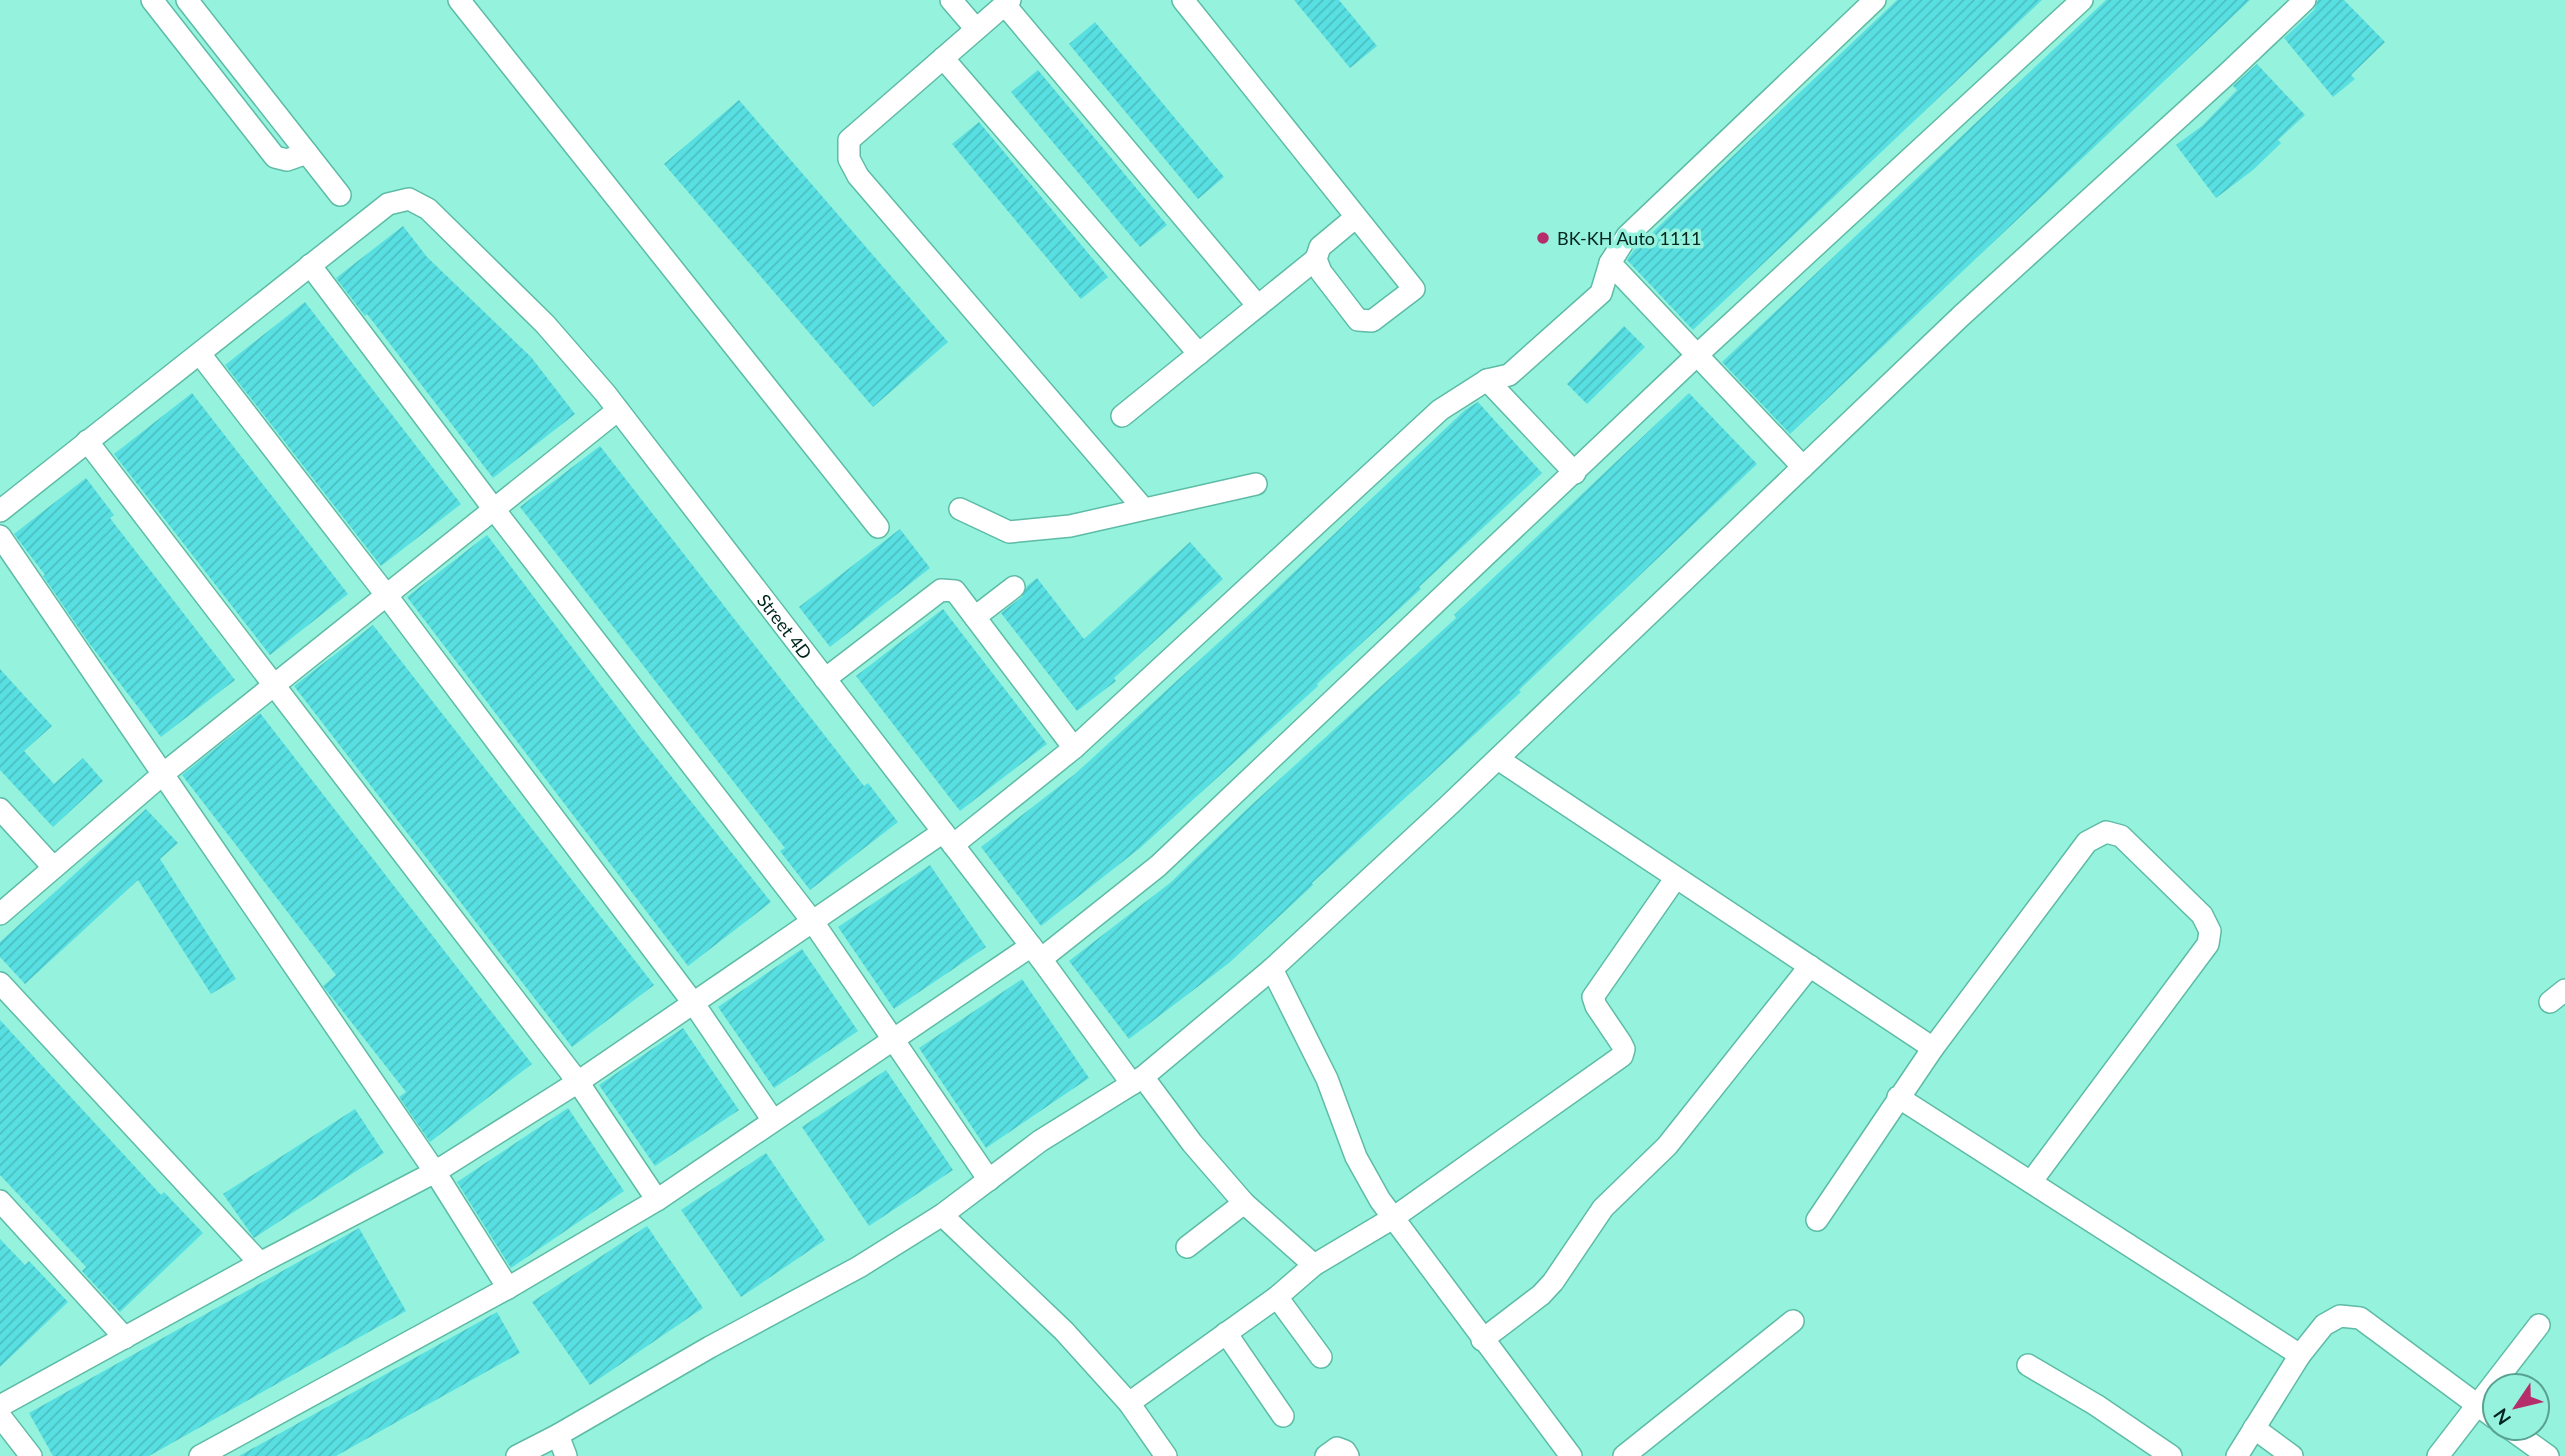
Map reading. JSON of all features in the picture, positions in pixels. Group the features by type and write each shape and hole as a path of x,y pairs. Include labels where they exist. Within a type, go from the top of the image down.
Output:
{"street":[{"path":"152,0 275,157 287,160 307,153"},
{"path":"187,0 340,195"},
{"path":"460,0 878,527"},
{"path":"951,0 976,29"},
{"path":"1183,0 1414,289 1372,321 1358,320 1321,272 1316,260"},
{"path":"0,1406 260,1263 435,1172 578,1082 813,922 948,838 1074,748 1440,410 1487,380 1509,375 1601,293 1610,263 1627,236 1875,0"},
{"path":"200,1456 508,1289 657,1200 894,1038 1036,953 1158,866 1696,356 2082,0"},
{"path":"517,1456 859,1267 942,1215 1040,1141 1137,1081 1272,969 1497,759 1961,316 2305,0"},
{"path":"1143,508 858,176 849,159 849,140 1008,2 1258,306"},
{"path":"943,58 1199,354"},
{"name":"Street 4D","path":"310,265 388,204 409,199 428,209 545,324 618,410 1137,1081 1244,1203 1314,1265"},
{"path":"1122,416 1316,260 1320,247 1356,217"},
{"path":"1610,263 1803,467"},
{"path":"0,512 310,265 493,508 813,922 989,1180"},
{"path":"200,354 387,596 694,1004 772,1119"},
{"path":"1487,380 1575,472"},
{"path":"0,914 163,774 618,410"},
{"path":"87,441 578,1082 657,1200"},
{"path":"960,509 1010,533 1070,526 1256,484"},
{"path":"0,536 435,1172 508,1289"},
{"path":"975,617 1014,587"},
{"path":"825,680 942,590 955,591 1074,748"},
{"path":"1497,759 1933,1048"},
{"path":"0,809 53,867"},
{"path":"1817,1220 1933,1048 2087,842 2106,832 2121,836 2202,915 2210,931 2208,944 2031,1182"},
{"path":"1129,1403 1277,1297 1314,1265 1393,1218 1622,1056 1624,1049 1593,997 1675,879"},
{"path":"1482,1340 1541,1295 1553,1282 1603,1208 1667,1146 1810,967"},
{"path":"1272,969 1327,1079 1356,1157 1393,1218 1571,1456"},
{"path":"0,983 260,1263"},
{"path":"1898,1097 2300,1355"},
{"path":"0,1201 125,1338"},
{"path":"1187,1247 1244,1203"},
{"path":"942,1215 1064,1331 1129,1403 1166,1456"},
{"path":"1277,1297 1321,1357"},
{"path":"2237,1456 2300,1355 2324,1325 2340,1316 2360,1318 2481,1408"},
{"path":"1624,1456 1793,1321"},
{"path":"2438,1456 2539,1325"},
{"path":"1226,1333 1283,1416"},
{"path":"2028,1365 2096,1405 2171,1456"},
{"path":"0,1416 31,1456"},
{"path":"2254,1428 2292,1456"},
{"path":"558,1435 566,1456"},
{"path":"2528,1442 2548,1456"},
{"path":"1326,1456 1336,1448 1345,1451 1348,1456"}],"building":[{"path":"1294,0 1339,0 1377,46 1350,68"},
{"path":"1897,0 2042,0 1693,330 1627,260 1634,250"},
{"path":"2106,0 2250,0 1790,434 1722,362"},
{"path":"2318,0 2344,0 2385,42 2351,75 2355,79 2333,97 2284,38 2314,10"},
{"path":"1095,22 1224,177 1198,199 1069,44"},
{"path":"2257,64 2305,115 2278,140 2281,143 2253,170 2216,198 2176,145 2202,126 2237,90 2233,86"},
{"path":"1038,70 1167,225 1140,247 1011,92"},
{"path":"739,100 948,342 873,407 664,164"},
{"path":"979,122 1108,277 1081,299 952,144"},
{"path":"403,226 427,257 531,357 575,414 493,478 367,314 365,316 336,278"},
{"path":"305,302 461,504 381,566 225,365"},
{"path":"1624,326 1645,347 1587,404 1567,384"},
{"path":"192,393 348,594 270,655 114,454"},
{"path":"1689,393 1757,464 1519,690 1521,692 1312,883 1313,885 1229,963 1129,1039 1069,961 1170,883 1456,618 1454,615"},
{"path":"1478,402 1542,473 1419,587 1421,589 1317,684 1318,686 1140,848 1041,926 981,847 1075,774 1252,612 1465,410"},
{"path":"600,446 864,786 868,783 898,822 810,890 780,851 785,848 520,507"},
{"path":"86,478 114,515 110,518 235,680 161,737 89,643 43,576 45,575 14,534"},
{"path":"900,529 930,568 830,647 799,607"},
{"path":"487,535 640,737 771,902 688,966 407,597"},
{"path":"1190,542 1223,579 1114,678 1116,681 1077,711 1001,613 1022,597 1027,586 1037,578 1084,639"},
{"path":"943,609 1047,744 960,811 856,676"},
{"path":"373,625 654,985 572,1047 294,686"},
{"path":"0,669 52,726 24,751 54,784 83,758 103,781 53,827 0,770"},
{"path":"260,713 532,1064 430,1142 399,1097 406,1092 323,986 336,975 182,775"},
{"path":"146,809 178,843 160,859 236,979 211,994 138,880 25,984 0,957 0,942"},
{"path":"930,865 986,947 894,1009 838,927"},
{"path":"802,949 858,1031 774,1088 718,1007"},
{"path":"1022,979 1089,1078 986,1148 919,1048"},
{"path":"0,1020 161,1195 164,1192 203,1233 120,1312 82,1271 86,1267 0,1175"},
{"path":"683,1028 739,1110 655,1166 599,1085"},
{"path":"886,1070 953,1170 869,1226 802,1127"},
{"path":"568,1108 624,1191 511,1268 457,1182"},
{"path":"355,1109 384,1153 254,1238 223,1194"},
{"path":"766,1153 825,1240 741,1297 681,1210"},
{"path":"647,1226 703,1308 590,1385 532,1302"},
{"path":"359,1228 406,1311 149,1456 53,1456 29,1413"},
{"path":"0,1239 25,1265 29,1261 68,1302 0,1367"},
{"path":"497,1312 520,1353 336,1456 239,1456"}],"place":[{"name":"BK-KH Auto 1111","path":"1543,238"}]}
